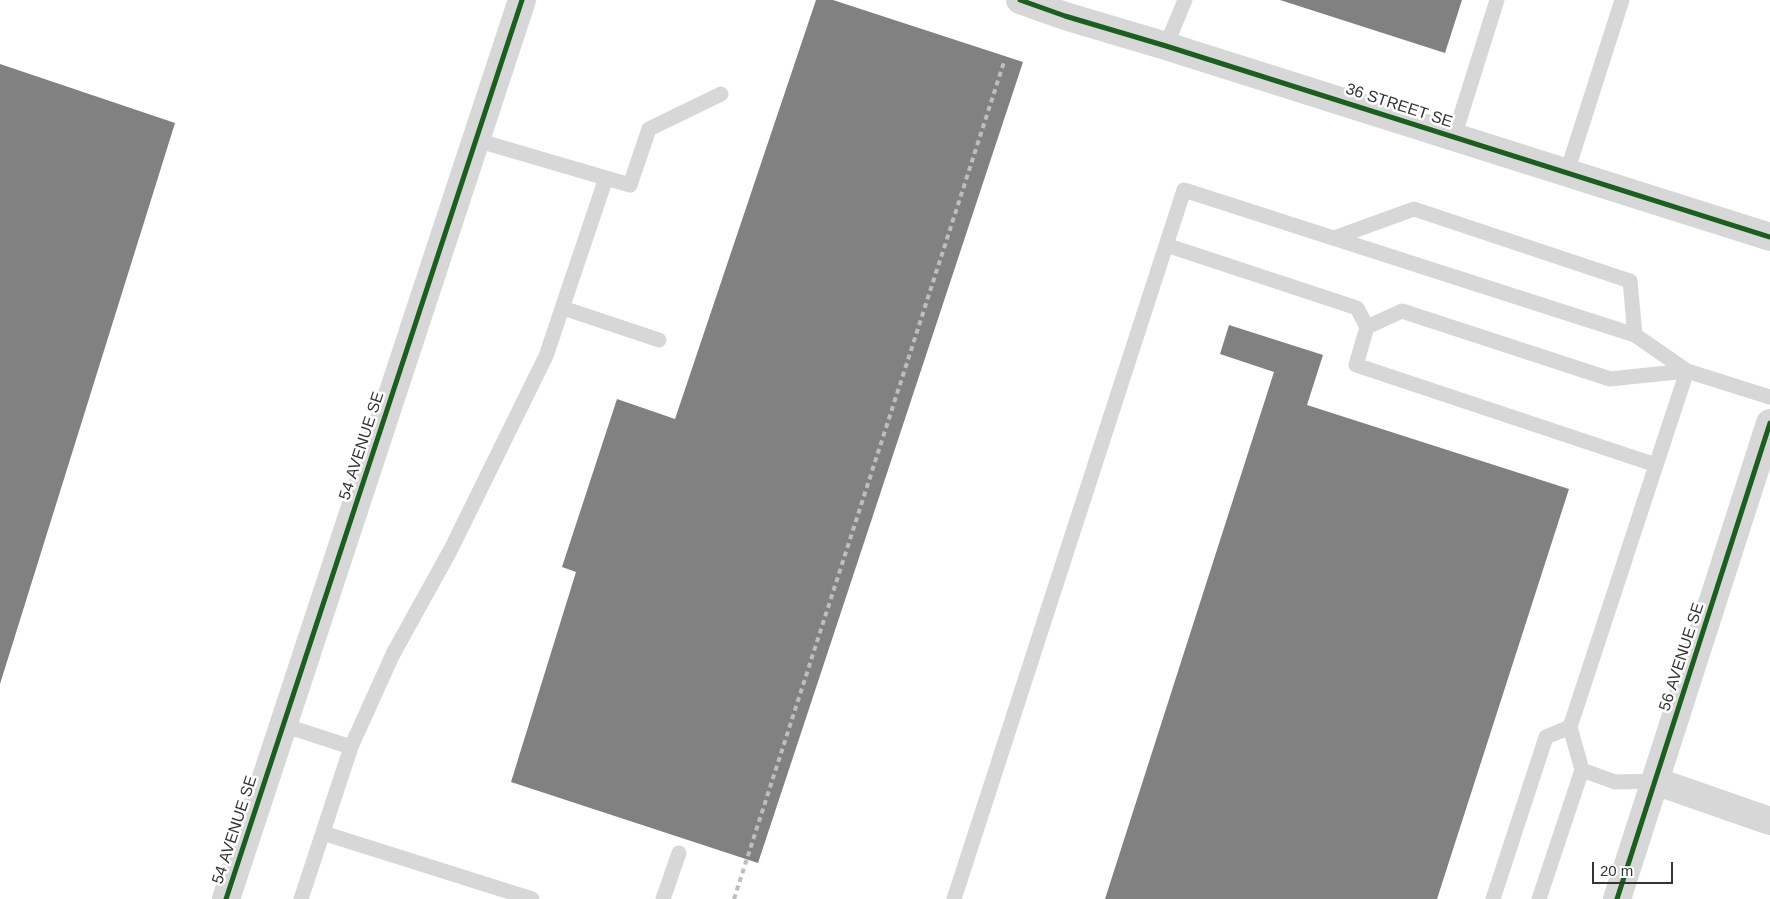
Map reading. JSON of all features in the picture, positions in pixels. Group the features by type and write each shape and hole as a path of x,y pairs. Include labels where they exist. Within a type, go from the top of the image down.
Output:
{"street":[{"name":"54 AVENUE SE","path":"226,899 522,0"},
{"name":"36 STREET SE","path":"1020,0 1065,16 1166,46 1770,237"},
{"name":"56 AVENUE SE","path":"1617,899 1770,422"},
{"path":"1655,781 1770,821"}],"lane":[{"path":"1166,46 1185,0"},
{"path":"1454,137 1497,0"},
{"path":"1567,172 1622,0"},
{"path":"476,140 630,185 649,129 721,94"},
{"path":"301,899 351,747 393,654 450,551 546,356 606,178"},
{"path":"954,899 1184,190 1635,335 1687,371 1770,397"},
{"path":"1334,238 1414,209 1630,281 1635,335"},
{"path":"1166,245 1357,308 1368,327"},
{"path":"563,308 658,340"},
{"path":"1656,465 1356,365 1368,327 1402,311 1610,379 1687,371"},
{"path":"1539,899 1582,770 1570,727 1687,371"},
{"path":"283,725 351,747"},
{"path":"1493,899 1546,737 1570,727"},
{"path":"1582,770 1615,782 1655,781"},
{"path":"323,833 532,899"},
{"path":"663,899 679,853"}],"building":[{"path":"816,0 833,0 1023,62 758,863 511,782 576,572 562,567 617,399 675,419"},
{"path":"1280,0 1462,0 1445,53"},
{"path":"0,64 175,123 0,684"},
{"path":"1229,325 1323,355 1307,405 1569,489 1437,899 1105,899 1274,372 1220,354"}],"railway":[{"path":"734,899 1004,62"}],"cycle path":[{"path":"226,899 522,0"},
{"path":"1020,0 1065,16 1166,46 1770,237"},
{"path":"1617,899 1770,423"}]}
